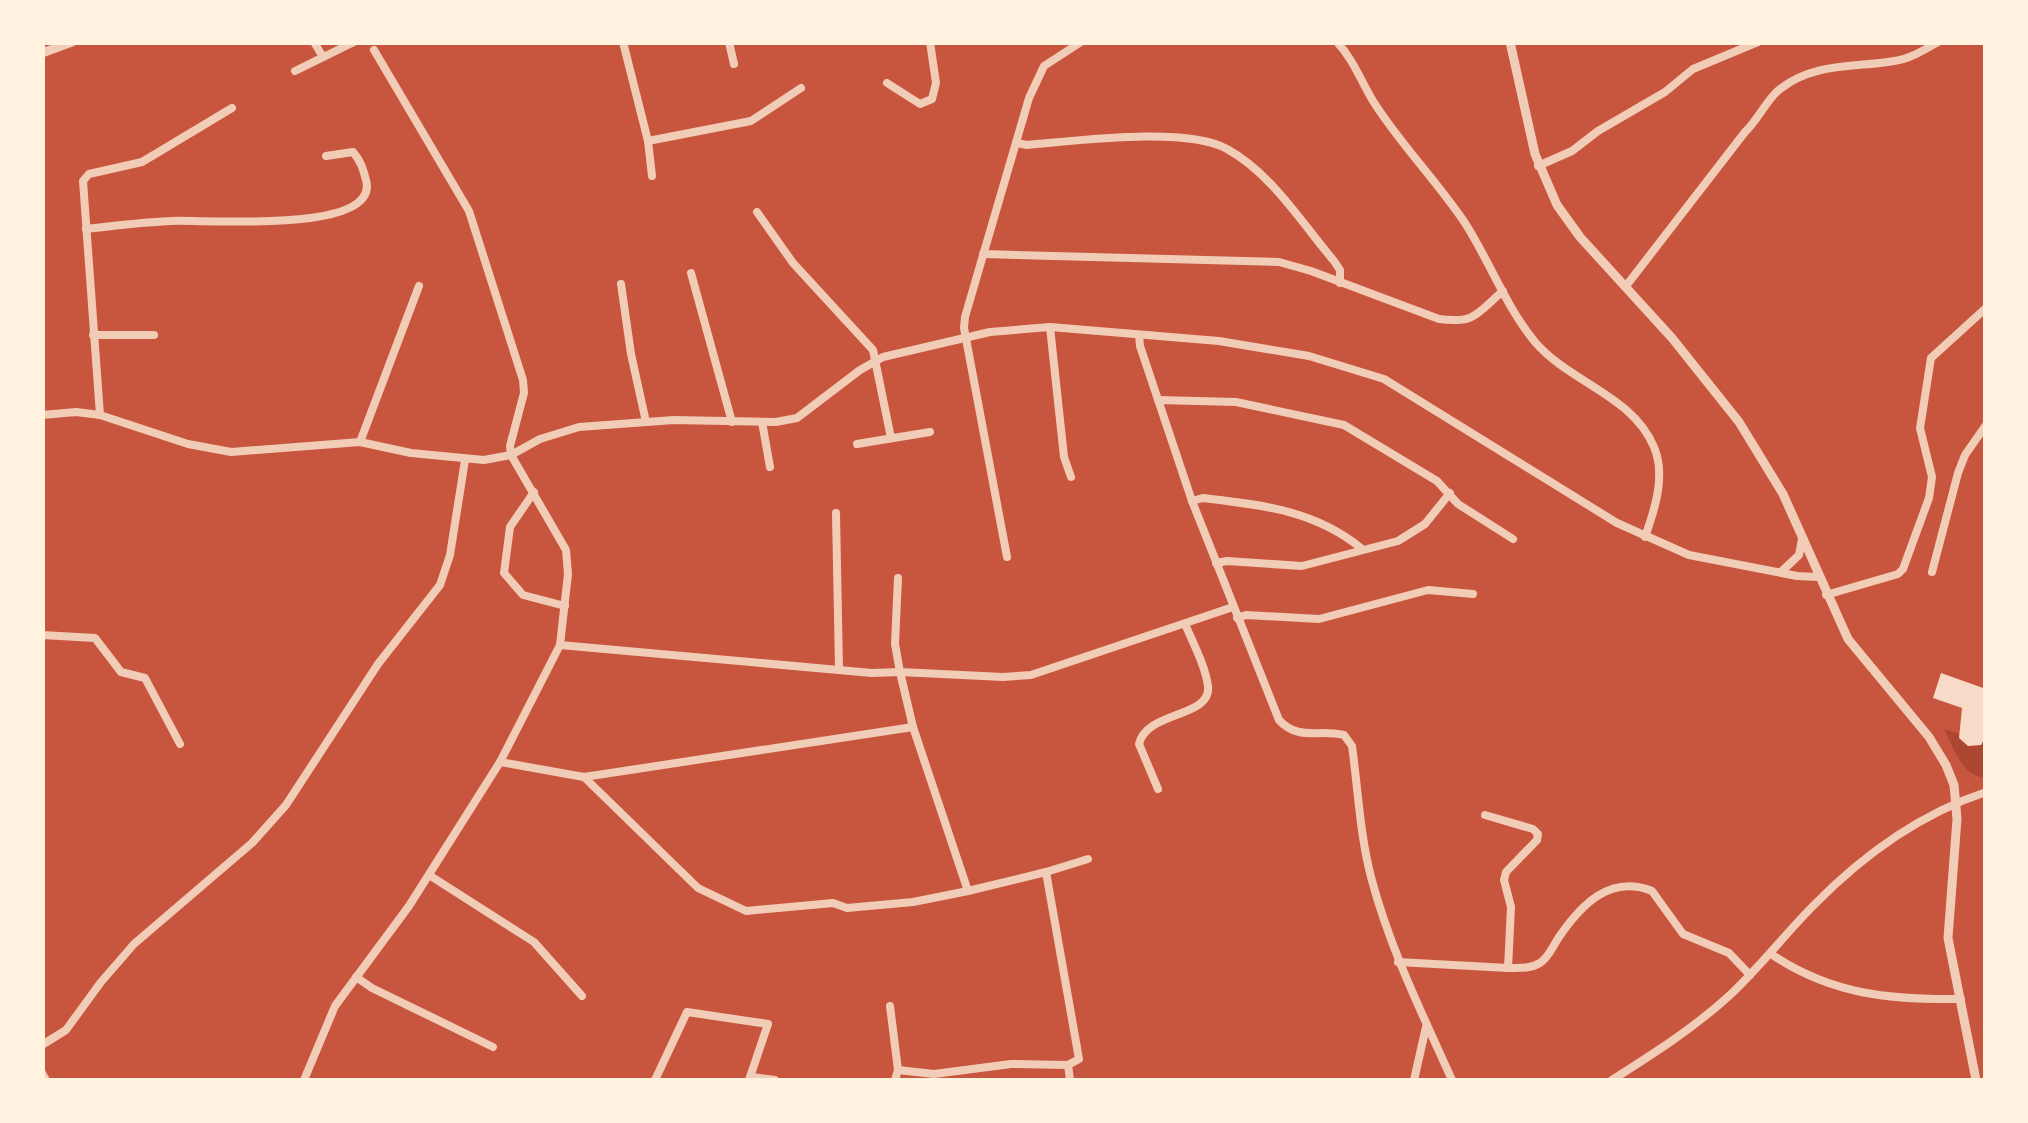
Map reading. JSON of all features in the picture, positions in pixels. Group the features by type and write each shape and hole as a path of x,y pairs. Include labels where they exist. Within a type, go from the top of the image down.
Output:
{"street":[{"path":"42,53 72,42"},
{"path":"314,42 322,57"},
{"path":"622,42 648,141 652,176"},
{"path":"730,42 734,64"},
{"path":"887,83 920,104 932,99 936,84 930,42"},
{"path":"1007,557 964,317 1028,98 1044,66 1081,42"},
{"path":"1337,42 1374,102 1466,226 1532,338 1549,356 1623,406 1647,433 1655,449 1660,476 1645,536"},
{"path":"1510,42 1538,166 1570,225 1739,422 1766,462 1826,595 1855,648 1939,752 1954,785 1957,803 1947,928 1976,1080"},
{"path":"1538,166 1572,151 1665,92 1693,69 1758,42"},
{"path":"1626,286 1758,120 1775,93 1806,73 1894,62 1938,42"},
{"path":"294,71 322,57 363,45 462,198 523,380 524,393 511,455 566,550 568,574 560,644 500,762 429,875 330,1014 304,1080"},
{"path":"648,141 751,121 800,88"},
{"path":"100,415 82,188 90,174 142,162 232,108"},
{"path":"1016,143 1180,138 1216,144 1260,174 1334,261 1340,270 1340,283"},
{"path":"86,229 172,220 303,220 356,206 366,198 368,188 360,160 354,152 326,156"},
{"path":"757,212 793,262 873,350 891,438"},
{"path":"983,254 1263,260 1310,270 1439,320 1477,317 1503,292"},
{"path":"691,273 732,422"},
{"path":"621,284 630,354 646,422"},
{"path":"360,442 419,286"},
{"path":"1826,595 1898,574 1903,569 1929,498 1932,478 1920,428 1931,358 1986,308"},
{"path":"1050,327 1064,457 1072,477"},
{"path":"42,415 100,415 222,451 360,442 465,460 511,455 540,439 579,427 787,420 809,412 876,360 1008,329 1050,327 1241,344 1308,356 1373,374 1573,497 1689,555 1818,578"},
{"path":"94,336 154,335"},
{"path":"1140,335 1192,501 1282,724 1303,734 1336,733 1350,740 1370,872 1398,962 1452,1080"},
{"path":"1158,400 1236,402 1336,423 1408,464 1450,493 1458,504 1513,539"},
{"path":"762,422 770,467"},
{"path":"1932,572 1958,473 1965,455 1986,425"},
{"path":"857,444 930,432"},
{"path":"42,1045 66,1030 134,944 276,818 378,664 440,586 450,555 465,460"},
{"path":"534,492 510,527 504,573 523,595 565,606"},
{"path":"1216,563 1227,560 1302,566 1398,541 1416,532 1450,493"},
{"path":"1192,501 1203,498 1302,514 1323,522 1361,548"},
{"path":"836,513 840,669"},
{"path":"1777,573 1800,555 1802,538"},
{"path":"898,578 895,644 900,672 913,727 968,891"},
{"path":"1237,618 1246,615 1319,619 1428,590 1474,594"},
{"path":"560,644 840,669 1003,677 1031,675 1233,607"},
{"path":"1158,789 1139,744 1141,737 1149,728 1200,704 1207,695 1186,624"},
{"path":"42,636 95,638 121,672 145,678 180,744"},
{"path":"500,762 584,777 913,727"},
{"path":"584,777 698,888 746,911 832,903 847,908 914,902 1088,859"},
{"path":"1612,1080 1699,1022 1771,954 1846,873 1888,842 1957,803 1986,792"},
{"path":"1485,815 1533,829 1538,834 1537,840 1506,872 1504,880 1511,907 1508,968"},
{"path":"898,1070 934,1074 1011,1064 1068,1066 1079,1060 1046,872"},
{"path":"429,875 534,942 582,996"},
{"path":"1398,962 1532,967 1544,961 1598,893 1629,887 1652,891 1683,934 1728,953 1750,975"},
{"path":"1771,954 1787,965 1873,997 1962,998"},
{"path":"356,977 494,1047"},
{"path":"890,1006 898,1070 895,1080"},
{"path":"655,1080 687,1012 768,1024 751,1079 774,1080"},
{"path":"1414,1080 1426,1028"},
{"path":"1068,1066 1070,1080"},
{"path":"42,1073 46,1080"}],"shaded area":[{"path":"1944,729 1960,734 1968,746 1982,742 1983,778 1963,765"}],"building":[{"path":"1941,673 1986,689 1986,736 1981,745 1968,746 1959,738 1962,708 1933,698"}]}
